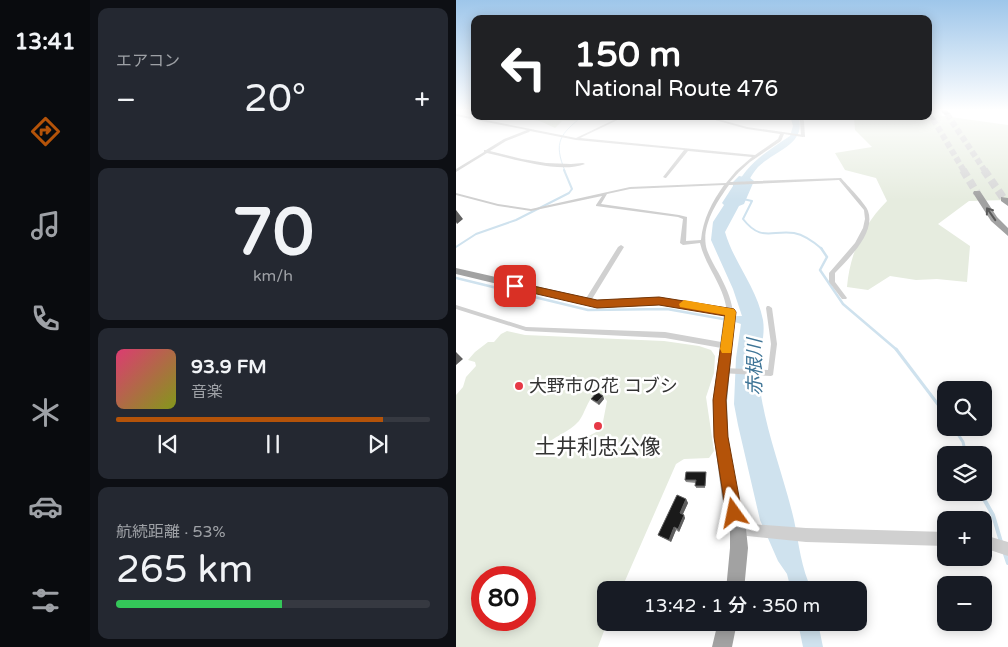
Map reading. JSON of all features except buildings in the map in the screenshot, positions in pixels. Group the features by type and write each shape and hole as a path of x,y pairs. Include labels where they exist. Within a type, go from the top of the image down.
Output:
{"highway":[{"path":"977,193 994,219 1008,233"},
{"path":"456,271 587,302 602,304 659,301 730,312 725,371 720,400 721,437 730,497 744,529 739,548 736,581"},
{"path":"722,647 726,631"}],"street":[{"path":"456,171 507,139"},
{"path":"578,139 757,156"},
{"path":"730,312 729,300 702,241 705,224 744,164 781,139"},
{"path":"664,177 687,150"},
{"path":"485,152 550,165 568,167 583,164"},
{"path":"456,194 498,205 531,210 630,188 840,179 866,210 868,217 866,227 860,239 832,273 832,282 844,298"},
{"path":"605,194 598,205 685,218 683,242 702,241"},
{"path":"587,302 621,247"},
{"path":"456,307 526,329 665,335 727,346"},
{"path":"725,371 771,373 774,344 769,308"},
{"path":"744,529 806,535 937,540"},
{"path":"992,544 1008,549"}],"shaded area":[{"path":"864,139 1008,139 1008,200 969,201 938,224 970,246 967,282 937,279 916,280 890,276 868,290 847,287 851,263 859,240 871,220 887,201 876,178 845,170 835,153 872,147"},
{"path":"507,331 525,335 664,341 699,346 711,350 715,356 714,373 706,397 714,451 709,458 684,459 676,464 625,581 597,581 597,631 604,631 598,647 456,647 456,395 463,387 466,377 476,366 475,362 468,360 488,342 494,342 501,334","holes":["595,394 601,394 607,401 602,427 563,450 550,454 545,451 544,447 548,443 571,429 579,421"]}],"water":[{"path":"739,176 750,178 754,181 744,204 739,206 725,232 756,297 763,320 764,327 759,364 761,398 769,433 790,502 808,581 789,581 760,520 734,404 736,358 741,324 735,322 736,316 742,316 733,289 711,240 713,222 724,205 722,203 733,186 733,182"},
{"path":"800,631 820,631 823,647 803,647"}],"waterway":[{"path":"561,139 559,146 561,161 565,171"},
{"name":"赤根川","path":"736,195 745,177 756,164 791,139"},
{"path":"456,247 476,234 516,220 569,193 572,189 564,170"},
{"path":"743,199 752,201 743,219 755,230 767,234 786,232 798,234 809,239 821,248"},
{"path":"821,248 827,257 820,270 843,304 896,349"},
{"path":"456,278 588,310 667,309 723,319"},
{"path":"896,349 937,403"},
{"path":"959,436 964,446"},
{"path":"985,501 993,515 1001,542"},
{"path":"1005,554 1008,563"}],"tunnel":[{"path":"945,139 964,171"},
{"path":"964,139 985,171"},
{"path":"963,170 977,193"},
{"path":"984,170 1004,199"}],"slow traffic":[{"path":"684,304 730,312 730,326 726,349"}],"place":[{"name":"大野市の花 コブシ","path":"519,386"},
{"name":"土井利忠公像","path":"598,426"}],"route":[{"path":"515,286 597,304 659,301 730,312 730,326 722,371 720,400 721,437 734,513"}]}
